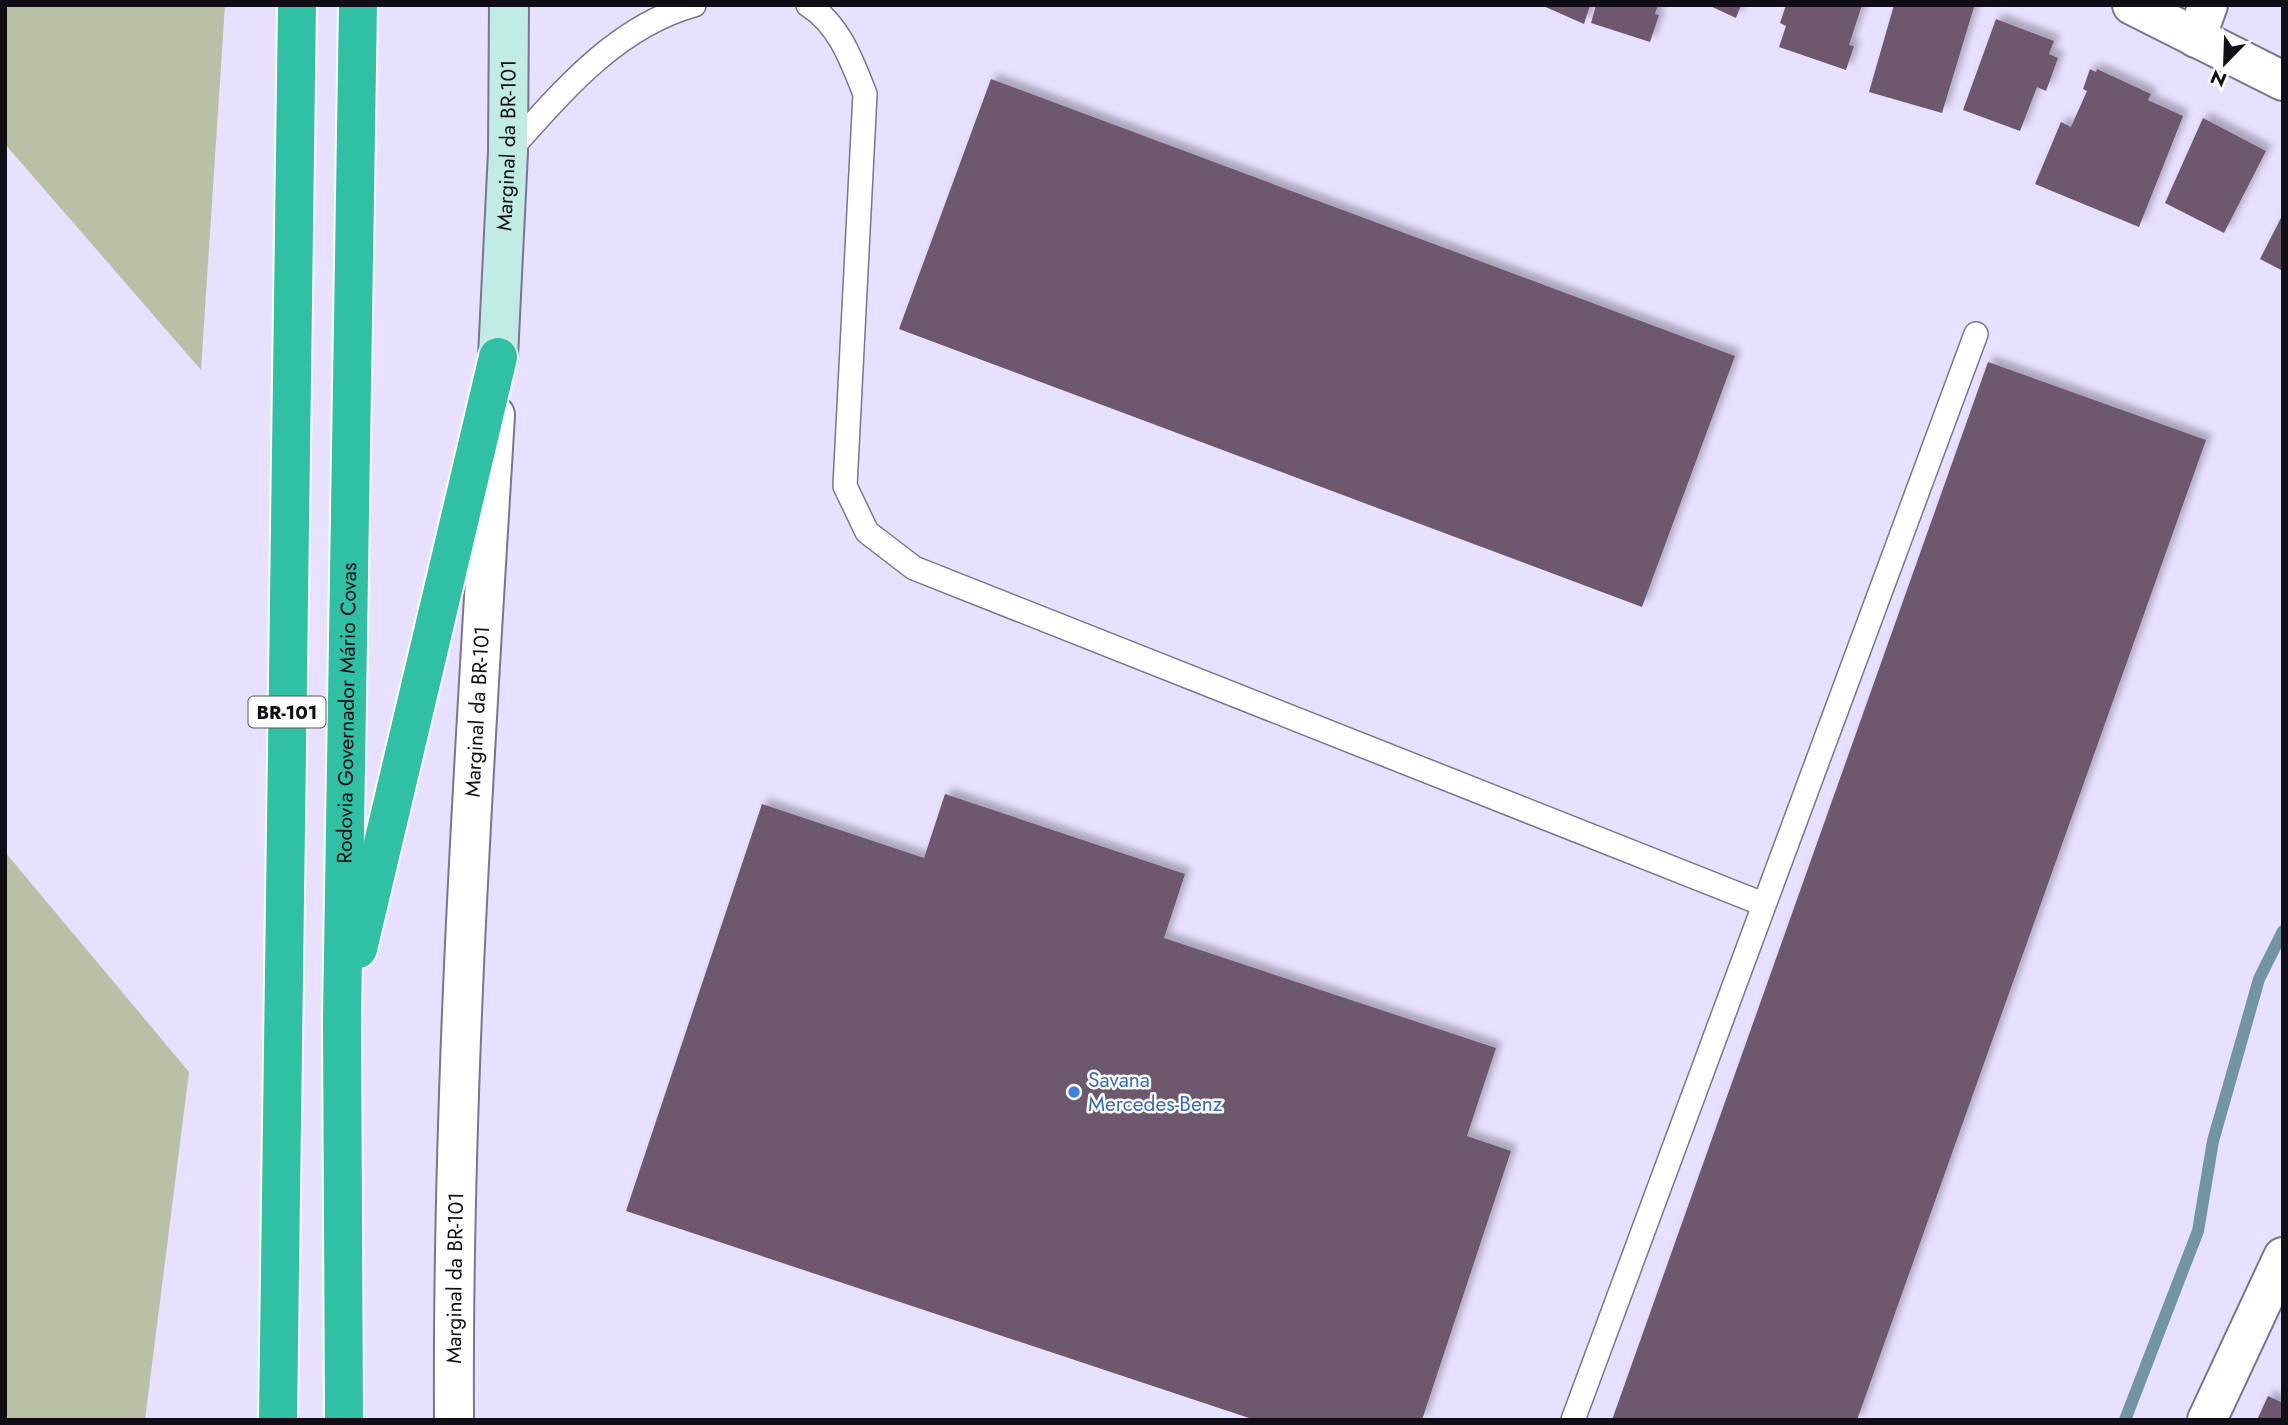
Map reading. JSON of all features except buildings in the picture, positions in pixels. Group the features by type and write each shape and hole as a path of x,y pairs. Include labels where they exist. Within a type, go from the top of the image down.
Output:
{"highway":[{"name":"BR-101","path":"278,1420 297,5"},
{"name":"Rodovia Governador Mário Covas","path":"344,1420 342,1019 358,5"},
{"path":"342,1019 498,357"}],"main road":[{"name":"Marginal da BR-101","path":"498,357 508,152 509,5"}],"street":[{"path":"2132,5 2202,21 2283,81"},
{"name":"Marginal da BR-101","path":"454,1420 453,1290 472,807 498,357"},
{"path":"2207,1420 2283,1257"}],"lane":[{"path":"508,152 553,101 612,44 694,5"},
{"path":"808,5 824,15 842,43 865,94 845,486 867,532 914,568 1763,904"},
{"path":"1573,1420 1976,334"}],"green space":[{"path":"5,5 225,5 201,370 5,144"},
{"path":"5,852 189,1072 145,1420 5,1420"}],"waterway":[{"path":"2125,1420 2198,1231 2213,1141 2259,979 2283,931"}],"place":[{"name":"Savana Mercedes-Benz","path":"1074,1092"}]}
